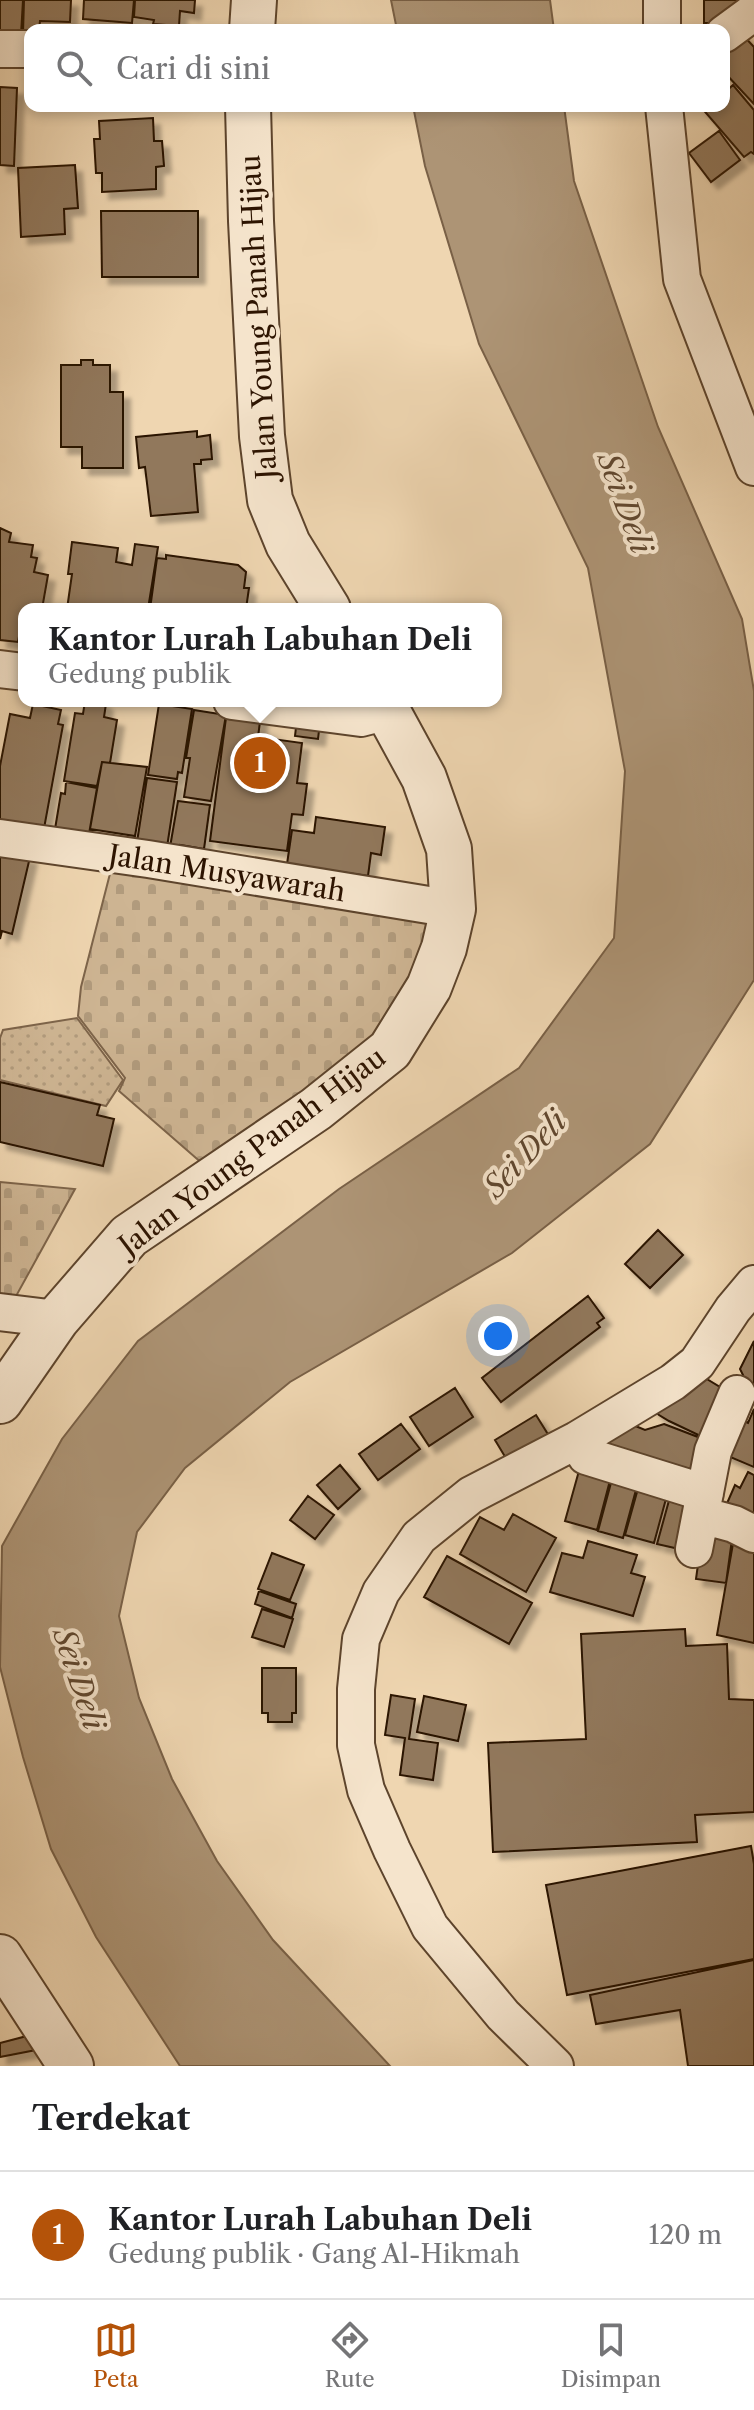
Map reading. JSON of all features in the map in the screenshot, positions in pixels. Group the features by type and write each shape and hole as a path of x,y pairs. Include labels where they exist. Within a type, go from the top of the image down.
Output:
{"street":[{"path":"252,24 254,0"},
{"path":"662,0 662,24"},
{"path":"730,30 754,12"},
{"path":"0,49 24,49"},
{"name":"Jalan Young Panah Hijau","path":"248,112 262,436 270,500 288,544 324,603"},
{"path":"665,112 682,279 754,467"},
{"path":"278,707 361,718 383,707"},
{"name":"Jalan Young Panah Hijau","path":"0,1401 57,1319 129,1236 316,1109 390,1050 429,987 444,948 453,909 449,849 424,778 386,707"},
{"name":"Jalan Musyawarah","path":"0,838 453,909"},
{"path":"555,2066 503,2015 430,1927 392,1850 366,1790 356,1745 356,1689 361,1639 381,1592 419,1537 471,1495 577,1440 673,1382 697,1363 733,1309 754,1284"},
{"path":"0,1312 57,1319"},
{"path":"697,1363 746,1398 713,1451 700,1519"},
{"path":"577,1440 586,1456 609,1465 700,1519 734,1524 754,1534"},
{"path":"0,1957 71,2066"}],"green space":[{"path":"113,862 432,915 414,970 369,1044 204,1165 119,1091 125,1078 78,1016 81,987"},
{"path":"77,1018 123,1080 106,1106 0,1080 0,1038 3,1030"},
{"path":"0,1182 75,1189 15,1298 0,1295"}],"water":[{"path":"391,0 550,0 553,24 396,24"},
{"name":"Sei Deli","path":"414,112 565,112 574,181 658,427 742,619 754,691 754,980 650,1144 512,1253 290,1382 185,1468 137,1532 119,1616 139,1698 172,1779 217,1861 273,1940 390,2066 180,2066 96,1937 51,1849 0,1667 2,1546 62,1439 138,1341 339,1189 519,1068 614,938 625,771 588,568 479,344 425,166"}],"building":[{"path":"0,0 23,0 21,35 0,34"},
{"path":"24,0 71,0 70,22 24,24 23,33"},
{"path":"84,0 134,0 132,23 83,19"},
{"path":"135,0 195,0 194,13 180,11 179,24 153,24 154,20 134,17"},
{"path":"704,0 737,0 738,23 704,23"},
{"path":"741,33 754,47 754,104 730,78 730,44"},
{"path":"733,85 754,110 754,154 751,152 744,157 705,112 730,112 730,88"},
{"path":"0,87 17,88 14,166 0,165"},
{"path":"153,118 154,141 162,141 164,166 156,167 156,189 102,192 102,173 96,173 94,139 100,139 99,121"},
{"path":"719,131 740,160 711,182 689,153"},
{"path":"75,165 78,208 64,209 65,234 21,237 18,168"},
{"path":"101,211 198,211 198,277 102,277"},
{"path":"81,360 93,360 93,365 110,365 110,392 123,392 123,468 82,468 82,447 61,447 61,365 81,365"},
{"path":"197,431 197,437 210,435 212,459 194,464 198,512 151,516 145,467 139,468 136,437"},
{"path":"0,528 11,533 9,542 33,545 31,557 37,558 34,572 48,575 43,603 18,603 18,642 0,640"},
{"path":"72,542 118,548 116,562 132,565 135,544 158,547 149,603 68,603 72,574 68,574"},
{"path":"166,555 238,565 246,572 244,588 249,588 247,603 151,603 157,558 166,559"},
{"path":"32,707 61,710 58,724 63,725 43,834 0,828 0,766 10,714 30,718"},
{"path":"84,707 106,707 104,717 117,720 110,763 102,762 97,786 64,781 75,713 83,714"},
{"path":"159,707 192,709 182,773 178,772 177,779 148,775"},
{"path":"194,710 226,715 211,801 184,797 190,758 186,758"},
{"path":"227,710 261,714 258,737 302,743 297,783 307,784 303,815 292,814 287,851 210,841"},
{"path":"297,719 320,722 318,739 295,736"},
{"path":"102,762 147,767 135,836 90,829"},
{"path":"147,778 177,782 167,847 137,842"},
{"path":"66,782 97,788 89,834 55,829"},
{"path":"178,801 210,805 204,849 180,845 179,849 170,847"},
{"path":"316,817 385,827 381,855 371,853 368,876 287,864 292,830 314,833"},
{"path":"0,850 30,857 12,934 2,931 0,939"},
{"path":"0,1082 100,1105 97,1115 114,1119 103,1166 0,1142"},
{"path":"658,1230 683,1255 650,1288 625,1264"},
{"path":"588,1296 604,1318 597,1323 600,1327 501,1402 482,1378"},
{"path":"754,1341 754,1394 737,1388 743,1375 740,1369"},
{"path":"697,1373 733,1395 713,1442 669,1421 650,1406"},
{"path":"455,1388 473,1417 429,1446 410,1417"},
{"path":"754,1409 754,1467 716,1451 731,1415 748,1423"},
{"path":"536,1415 549,1436 507,1460 495,1440"},
{"path":"401,1424 420,1449 378,1480 359,1454"},
{"path":"664,1424 711,1442 702,1491 591,1453 633,1425 645,1430"},
{"path":"582,1460 613,1469 597,1530 565,1521"},
{"path":"340,1465 360,1489 338,1509 317,1485"},
{"path":"615,1468 640,1475 623,1538 598,1531"},
{"path":"748,1472 754,1475 754,1530 721,1517 735,1485 740,1488"},
{"path":"670,1484 654,1543 625,1535 639,1485"},
{"path":"673,1486 701,1493 688,1551 657,1544"},
{"path":"308,1496 334,1515 315,1539 290,1520"},
{"path":"513,1514 556,1538 526,1592 460,1554 480,1517 504,1530"},
{"path":"704,1521 734,1525 726,1583 696,1579"},
{"path":"735,1532 754,1538 754,1643 717,1635"},
{"path":"588,1541 637,1555 631,1573 645,1577 633,1616 550,1592 562,1553 583,1558"},
{"path":"272,1553 304,1565 290,1600 258,1589"},
{"path":"447,1556 532,1603 509,1644 424,1597"},
{"path":"259,1591 296,1604 292,1618 255,1604"},
{"path":"262,1609 293,1619 284,1647 252,1637"},
{"path":"685,1629 686,1646 727,1644 729,1699 754,1700 754,1812 695,1815 697,1842 493,1852 488,1743 586,1739 581,1634"},
{"path":"262,1668 296,1668 296,1713 292,1713 292,1722 268,1722 268,1713 262,1713"},
{"path":"391,1695 415,1699 409,1739 438,1743 433,1780 400,1775 405,1738 385,1735"},
{"path":"424,1696 466,1705 458,1741 417,1732"},
{"path":"751,1846 754,1864 754,1959 567,1995 546,1885"},
{"path":"754,1960 754,2066 688,2066 680,2010 596,2024 590,1995"},
{"path":"27,2036 36,2050 0,2057 0,2043"}],"place":[{"name":"Kantor Lurah Labuhan Deli","path":"260,763"}]}
